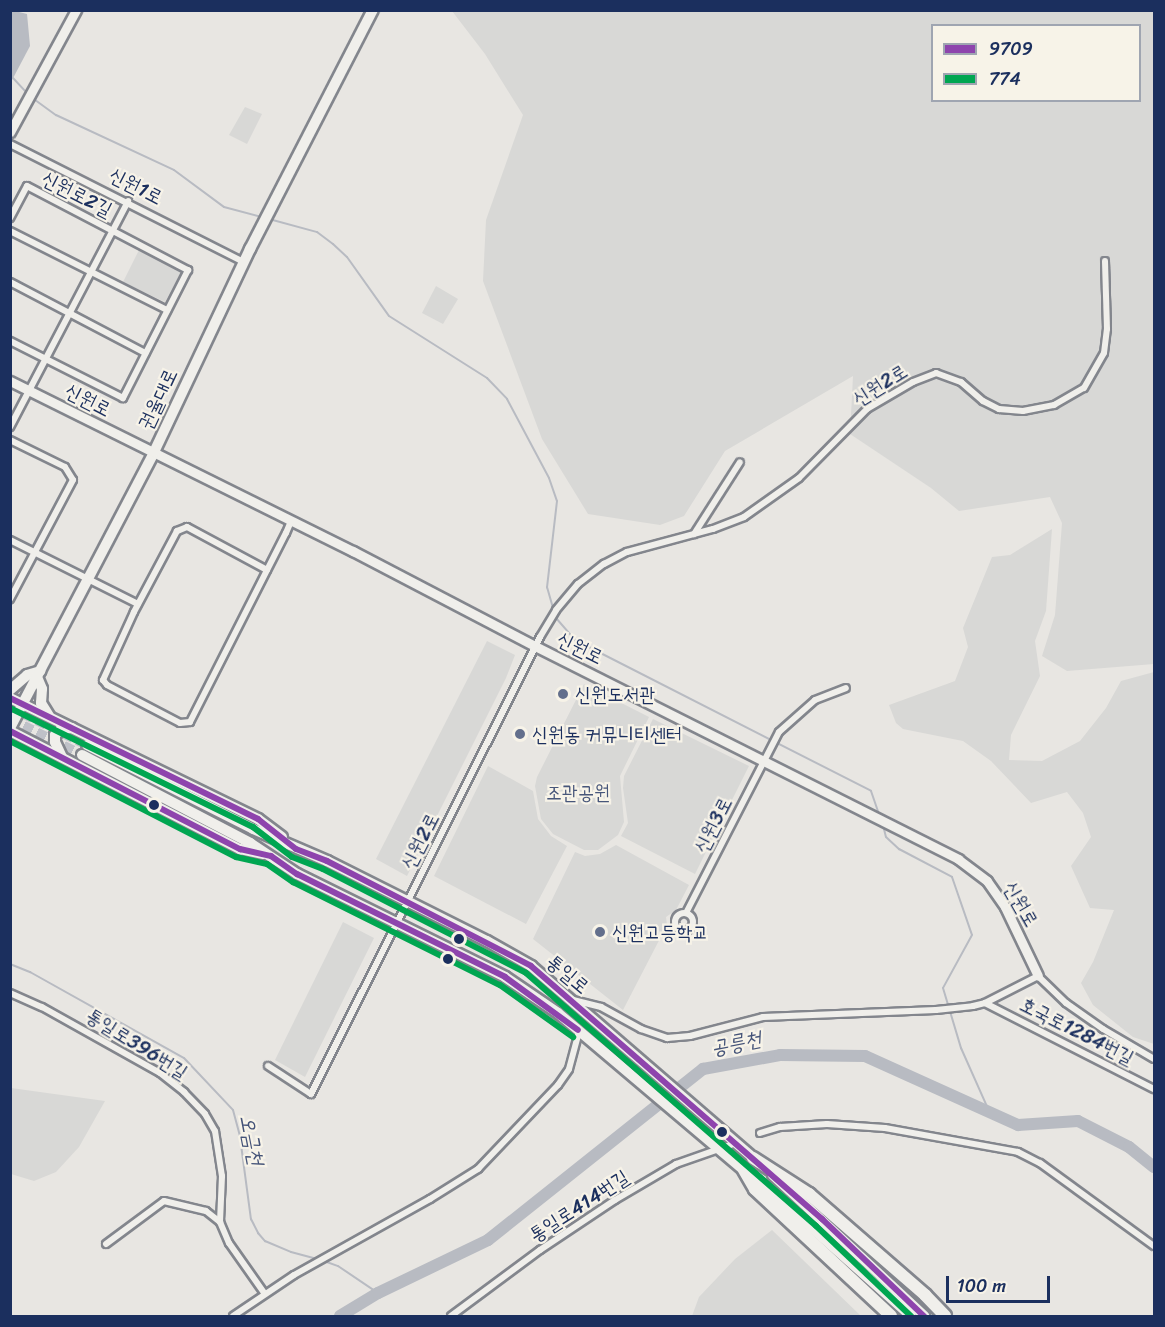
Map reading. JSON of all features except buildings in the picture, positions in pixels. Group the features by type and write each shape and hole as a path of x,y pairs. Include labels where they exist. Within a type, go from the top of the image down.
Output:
{"highway":[{"path":"753,1158 809,1194 944,1315"},
{"path":"744,1170 755,1189 891,1317"}],"main road":[{"name":"권율대로","path":"10,730 154,452 244,262 373,10"},
{"path":"10,690 27,675 39,674 42,689 41,703 50,716"},
{"path":"10,698 258,819 296,849"},
{"path":"62,757 55,742 55,735 61,729 72,728"},
{"path":"10,730 240,849 271,856"},
{"name":"통일로","path":"911,1317 744,1170 558,1013 505,977 297,874 271,856 85,750 408,901 531,966 822,1219 924,1317"}],"street":[{"path":"10,132 22,114 76,10"},
{"name":"신원1로","path":"10,144 128,201 244,262"},
{"name":"신원로2길","path":"10,218 27,186 113,231"},
{"path":"10,428 128,201"},
{"path":"10,231 167,310"},
{"path":"10,341 123,398 188,270 113,231"},
{"name":"신원2로","path":"268,1066 311,1094 535,646 566,597 604,564 627,552 694,534 744,517 799,478 867,409 928,376 936,373 947,375 961,382 983,401 1007,410 1023,411 1054,405 1084,388 1104,353 1107,328 1105,261"},
{"path":"10,282 146,353"},
{"name":"신원로","path":"10,381 535,646 767,756 852,807 958,859 987,881 1005,907 1038,976"},
{"path":"10,440 65,467 73,480 10,599"},
{"path":"694,534 740,462"},
{"path":"267,570 187,527 181,528 177,531 138,604 103,680 107,685 143,705 185,724 190,722 267,570 291,521"},
{"path":"10,540 138,604"},
{"name":"신원3로","path":"686,913 779,732 815,700 846,688"},
{"path":"570,999 601,1007 641,1029 667,1038 690,1036 763,1017 936,1010 973,1006 985,1003 1038,976"},
{"name":"호국로1284번길","path":"1038,976 1066,1003 1103,1029 1155,1059"},
{"name":"통일로396번길","path":"10,993 42,1007 160,1073 184,1092 205,1114 215,1131 222,1176 220,1222 229,1243 265,1294"},
{"name":"호국로1284번길","path":"985,1003 1155,1089"},
{"path":"233,1317 294,1275 430,1199 478,1169 558,1085 569,1069 579,1031"},
{"path":"760,1133 780,1127 827,1124 873,1127 1017,1152 1040,1163 1155,1246"},
{"name":"통일로414번길","path":"451,1317 540,1250 615,1200 676,1164 736,1143"},
{"path":"106,1244 164,1201 206,1211 220,1222"}],"shaded area":[{"path":"11,10 27,14 30,46 11,82"},
{"path":"452,11 1154,11 1154,664 1067,671 1042,656 1055,615 1062,523 1050,497 959,511 931,488 850,434 853,376 725,451 684,516 660,525 588,514 542,439 483,281 486,220 523,115 485,54"},
{"path":"245,107 262,114 247,144 229,135"},
{"path":"139,250 181,272 165,302 123,282"},
{"path":"436,286 458,299 443,324 422,313"},
{"path":"1052,529 1046,611 1035,641 1040,676 1011,735 1009,760 1042,761 1080,741 1106,708 1121,681 1154,672 1154,1044 1133,1037 1093,1005 1081,983 1093,962 1114,910 1090,908 1071,866 1091,837 1083,813 1067,792 1031,803 991,761 963,741 903,729 896,723 889,705 955,681 968,647 963,628 992,557 1010,555"},
{"path":"487,641 515,655 506,678 407,876 376,859"},
{"name":"조관공원","path":"584,684 649,717 620,776 624,822 618,835 598,850 584,850 553,834 541,819 535,786 537,777"},
{"path":"653,719 749,766 695,874 621,836 628,823 623,788 624,776"},
{"path":"488,766 533,791 538,819 551,836 567,846 526,924 434,876"},
{"name":"신원고등학교","path":"616,845 689,885 676,910 666,917 667,925 623,1010 533,939 575,852 585,856 600,854"},
{"path":"343,922 374,938 305,1077 275,1060"},
{"path":"11,1088 105,1101 79,1147 56,1172 34,1181 11,1174"},
{"path":"772,1230 861,1316 692,1316 699,1297 735,1259"}],"waterway":[{"path":"13,78 27,93"},
{"path":"31,97 56,115 174,170 224,207 261,217"},
{"path":"269,219 317,232 333,244 347,257 389,316 487,378 507,399 549,478 557,501 547,587 556,618 575,640 871,791 880,817"},
{"path":"883,825 886,837 899,849 952,877 972,935 943,988 961,1048 989,1111"},
{"name":"오금천","path":"10,964 30,972 184,1058 233,1110 240,1137 251,1219 258,1233 265,1241 291,1252 318,1259"},
{"name":"공릉천","path":"340,1316 378,1293 488,1240 703,1069 780,1055 865,1056 1018,1125 1078,1121 1129,1147 1154,1167"},
{"name":"오금천","path":"324,1261 338,1266 378,1293"}],"tunnel":[{"path":"10,707 87,745"},
{"path":"10,719 82,755"}],"transit line":[{"name":"9709","path":"10,698 258,819 296,849 327,861 531,966 822,1219 924,1316"},
{"name":"774","path":"10,708 253,827 292,857 323,869 526,973 816,1226 911,1316"},
{"name":"9709","path":"10,731 240,849 271,856 297,874 505,977 578,1030"},
{"name":"774","path":"10,741 236,857 267,864 293,882 500,985 573,1037"}],"place":[{"name":"신원도서관","path":"563,694"},
{"name":"신원동 커뮤니티센터","path":"520,734"},
{"name":"신원고등학교","path":"600,932"}]}
